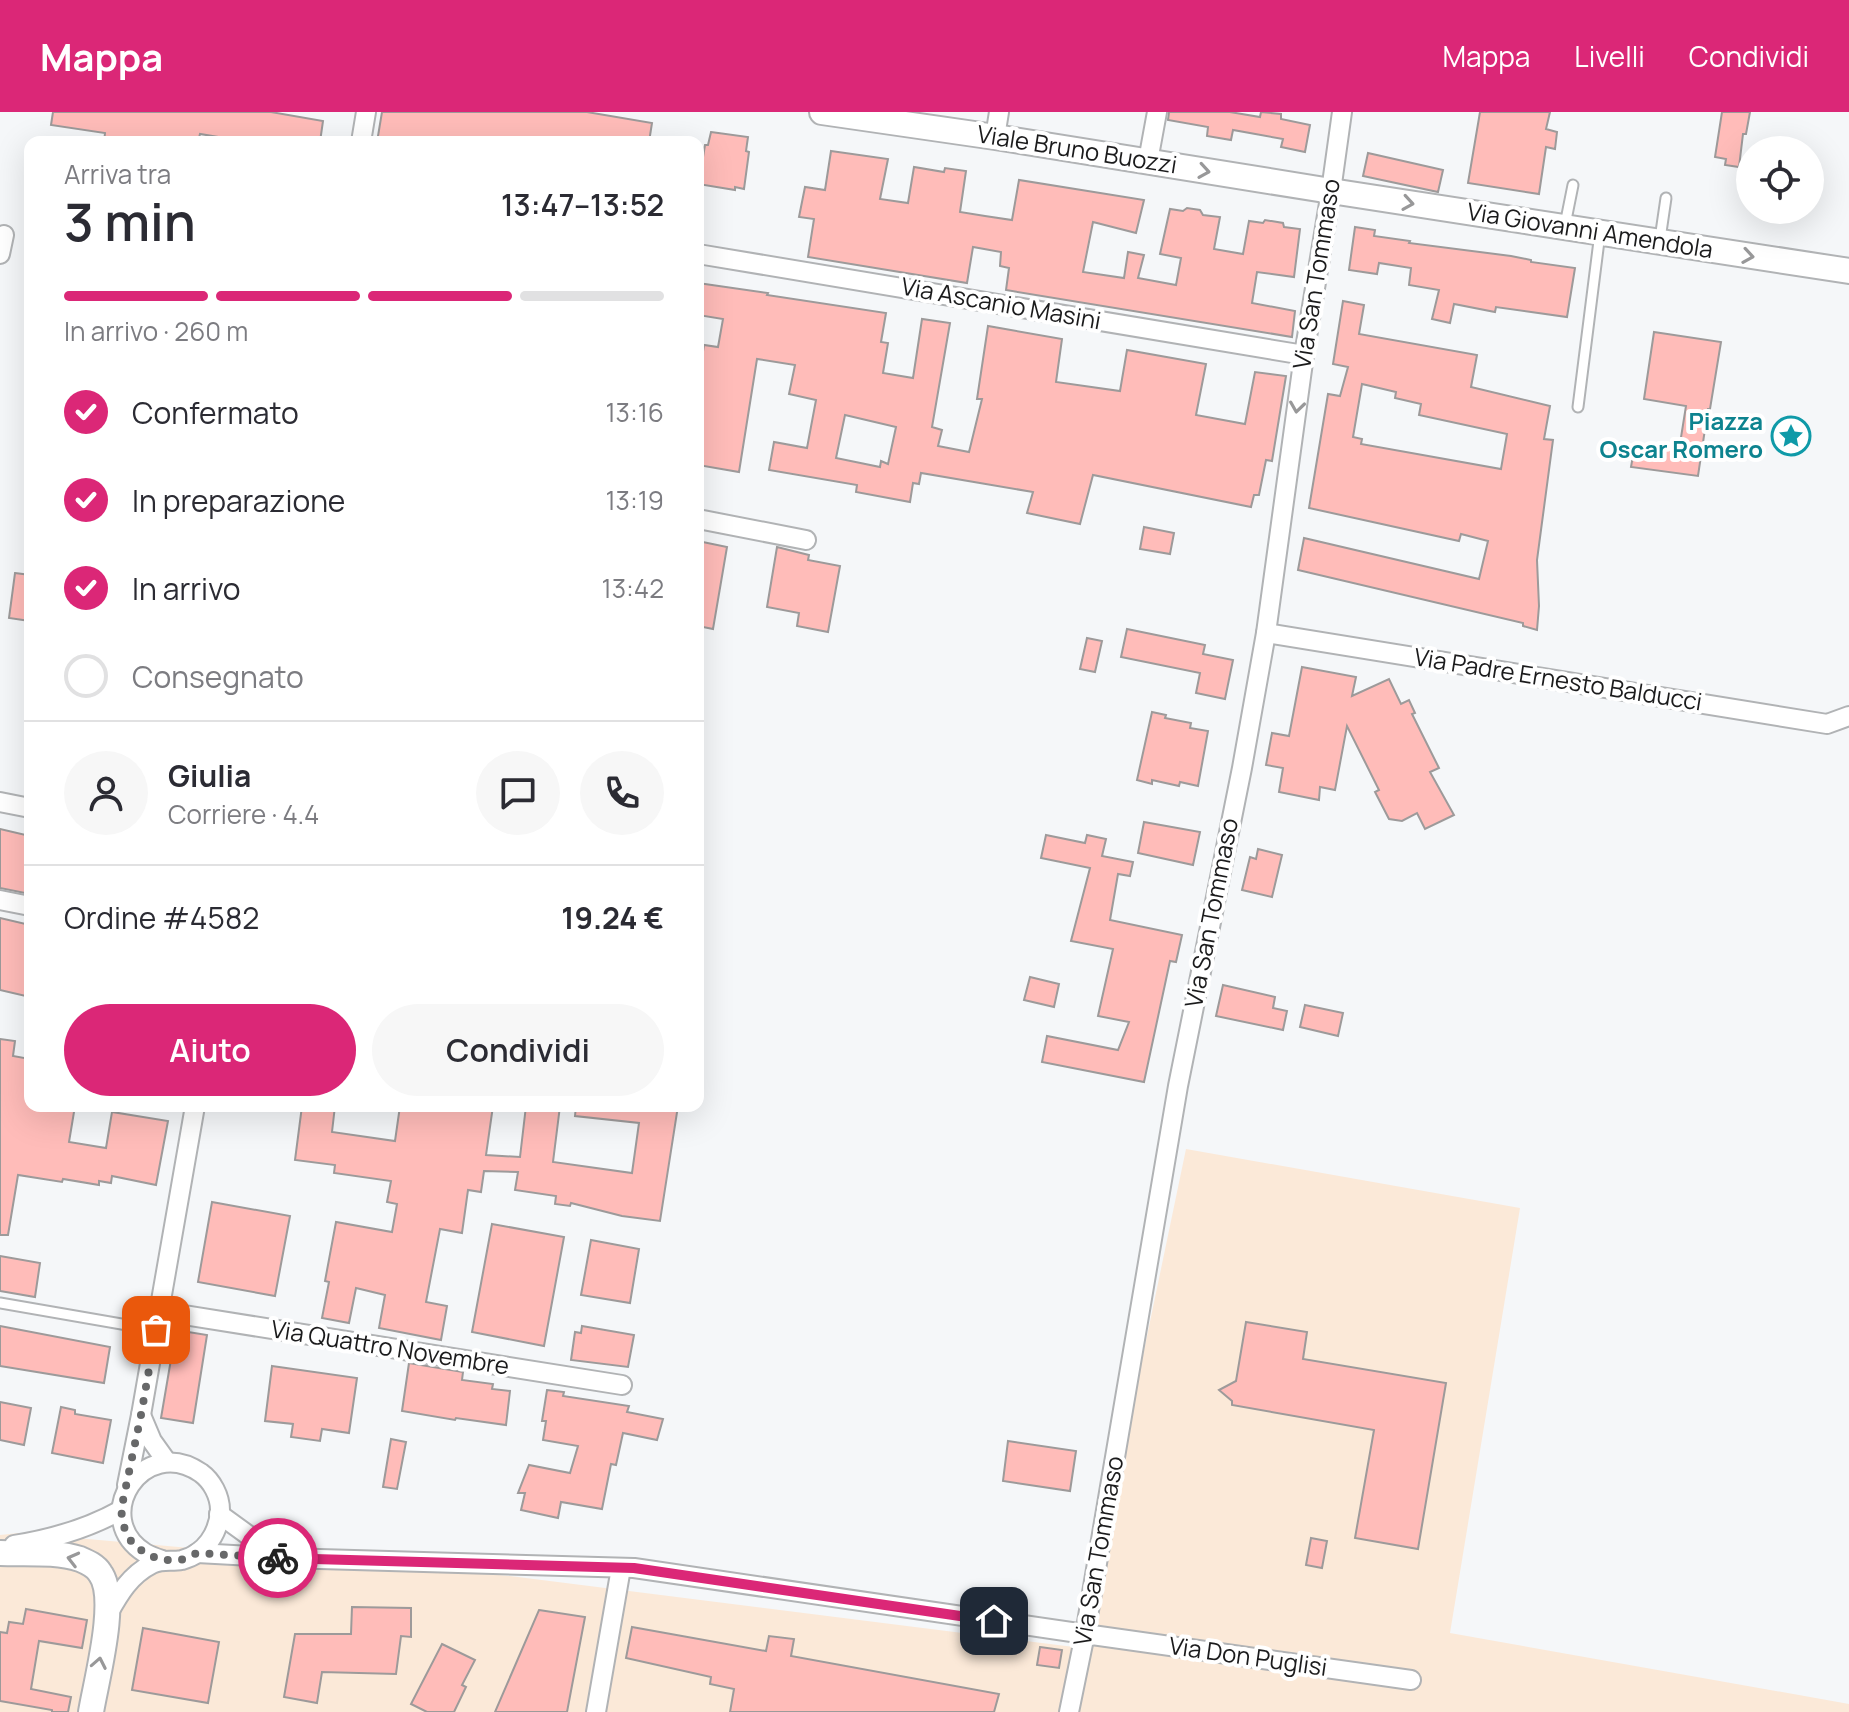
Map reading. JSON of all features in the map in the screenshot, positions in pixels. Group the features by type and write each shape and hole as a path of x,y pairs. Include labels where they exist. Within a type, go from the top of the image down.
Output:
{"main road":[{"name":"Viale Bruno Buozzi","path":"822,112 1331,191"},
{"name":"Via Giovanni Amendola","path":"1331,191 1849,271"},
{"path":"0,1550 70,1556 92,1565 102,1574 108,1614 91,1712"}],"street":[{"path":"362,136 366,112"},
{"path":"995,137 999,112"},
{"path":"1148,161 1157,112"},
{"name":"Via San Tommaso","path":"1069,1712 1178,1086 1266,633 1304,355 1342,112"},
{"path":"0,254 4,235"},
{"name":"Via Ascanio Masini","path":"704,255 1304,355"},
{"path":"704,520 806,540"},
{"name":"Via Padre Ernesto Balducci","path":"1266,633 1827,724 1849,716"},
{"path":"0,802 24,807"},
{"path":"0,900 24,905"},
{"path":"127,1488 138,1474 151,1466 167,1462 191,1467 206,1477 215,1489 220,1505 216,1532 197,1553 181,1560 162,1560 146,1554 132,1543 124,1527 121,1510 141,1415 194,1112"},
{"name":"Via Quattro Novembre","path":"158,1320 622,1385"},
{"path":"141,1415 152,1441 167,1462"},
{"path":"0,1550 95,1525 121,1510"},
{"path":"219,1514 285,1558"},
{"name":"Via Don Puglisi","path":"197,1553 634,1568 1411,1680"},
{"path":"108,1614 119,1594 136,1575 162,1560"},
{"path":"596,1712 621,1568"}],"lane":[{"path":"1565,228 1573,185"},
{"path":"1659,242 1666,198"},
{"path":"1578,407 1600,233"},
{"path":"0,1303 158,1320"}],"shaded area":[{"path":"1186,1149 1520,1208 1450,1633 1849,1704 1849,1712 0,1712 0,1535 19,1533 510,1576 1082,1648"}],"building":[{"path":"53,112 271,112 323,121 321,136 105,136 105,133 51,125"},
{"path":"382,112 587,112 652,123 650,136 378,136"},
{"path":"1169,112 1230,112 1260,117 1261,112 1281,114 1281,119 1310,125 1305,152 1281,147 1283,139 1233,130 1231,140 1207,136 1208,127 1168,120"},
{"path":"1480,112 1550,112 1546,129 1557,132 1555,149 1546,147 1539,194 1468,183"},
{"path":"1722,112 1750,112 1746,134 1736,136 1736,167 1725,165 1726,159 1715,157"},
{"path":"711,132 748,137 744,189 704,185 704,151 705,145 708,145"},
{"path":"831,151 888,159 880,199 908,203 914,167 944,172 945,168 966,171 960,212 985,216 1012,220 1019,180 1144,200 1136,233 1093,222 1083,272 1124,278 1128,252 1144,255 1138,278 1176,285 1181,258 1160,254 1170,209 1200,210 1203,215 1220,217 1214,249 1243,254 1249,221 1263,223 1265,220 1300,229 1294,277 1257,272 1252,303 1295,311 1292,337 1006,290 1009,268 1000,266 1001,252 973,247 967,283 808,257 814,219 799,217 805,187 825,190"},
{"path":"1368,153 1443,170 1438,192 1363,176"},
{"path":"1355,227 1375,230 1374,236 1409,243 1575,268 1567,317 1496,307 1495,312 1454,304 1450,323 1432,319 1439,290 1409,285 1411,268 1379,263 1377,274 1349,270"},
{"path":"704,284 886,313 881,342 888,343 883,373 913,378 922,319 950,323 932,427 942,430 938,446 969,452 982,399 977,399 988,326 1062,339 1056,382 1120,391 1127,350 1206,364 1196,415 1245,424 1255,372 1286,376 1272,461 1266,460 1259,495 1254,495 1251,507 1093,475 1080,524 1027,513 1033,492 921,473 919,484 913,483 910,502 856,492 857,485 769,470 774,442 807,448 816,400 789,394 795,365 757,359 739,472 704,466 704,345 718,347 723,319 704,316","holes":["845,415 896,427 888,464 881,461 880,467 836,458"]},
{"path":"1343,301 1364,305 1359,334 1477,355 1471,387 1550,406 1544,439 1553,440 1537,560 1537,630 1523,626 1523,623 1298,570 1304,538 1479,579 1488,541 1461,534 1459,541 1309,508 1328,394 1340,396 1348,367 1333,364","holes":["1362,384 1396,392 1395,398 1421,404 1419,415 1507,434 1501,469 1361,444 1362,439 1353,437"]},
{"path":"1654,332 1721,342 1698,476 1631,467 1635,444 1679,450 1686,406 1644,399"},
{"path":"1144,527 1174,533 1170,554 1140,549"},
{"path":"704,542 727,547 713,629 704,627"},
{"path":"777,547 809,555 808,560 840,566 828,632 797,626 799,613 767,607"},
{"path":"15,573 24,574 24,620 9,618"},
{"path":"1127,629 1205,645 1203,654 1233,660 1225,699 1196,693 1200,673 1121,657"},
{"path":"1087,638 1102,641 1095,672 1080,669"},
{"path":"1302,667 1356,677 1352,696 1389,679 1401,704 1409,700 1415,713 1412,714 1439,768 1430,772 1454,815 1425,829 1417,813 1402,821 1389,819 1375,792 1379,790 1347,726 1335,790 1320,787 1319,800 1279,792 1283,768 1266,765 1272,733 1289,736"},
{"path":"1152,712 1191,723 1190,728 1208,731 1198,786 1180,782 1179,786 1152,780 1152,784 1137,780"},
{"path":"1144,822 1200,832 1193,865 1138,853"},
{"path":"0,829 24,835 24,893 0,888"},
{"path":"1046,835 1085,843 1087,835 1106,839 1102,856 1133,862 1130,876 1118,874 1110,920 1182,935 1176,962 1170,961 1144,1082 1042,1062 1047,1036 1118,1050 1129,1022 1098,1016 1113,949 1071,941 1090,868 1041,858"},
{"path":"1258,849 1282,855 1272,897 1242,890 1250,857 1256,859"},
{"path":"0,918 24,924 24,996 0,990"},
{"path":"1030,977 1059,984 1054,1007 1024,1000"},
{"path":"1223,985 1275,997 1273,1008 1287,1011 1283,1030 1216,1016"},
{"path":"1305,1005 1343,1013 1338,1036 1300,1027"},
{"path":"0,1039 15,1041 13,1056 24,1058 24,1112 74,1112 69,1142 106,1148 112,1112 168,1121 156,1185 112,1176 111,1183 99,1181 99,1185 18,1175 8,1235 0,1235"},
{"path":"301,1112 334,1112 332,1132 395,1141 399,1112 492,1112 486,1155 520,1157 525,1112 559,1112 553,1162 632,1173 639,1123 575,1116 575,1112 677,1112 660,1221 622,1216 571,1203 570,1206 555,1204 556,1196 515,1190 518,1172 484,1171 481,1192 468,1190 462,1233 440,1229 426,1302 447,1306 441,1340 379,1328 385,1295 356,1288 349,1323 322,1318 336,1222 392,1232 397,1204 387,1202 391,1181 334,1173 335,1165 295,1160"},
{"path":"212,1202 290,1216 275,1296 198,1282"},
{"path":"492,1224 564,1237 544,1346 472,1332"},
{"path":"591,1240 639,1249 630,1303 581,1295"},
{"path":"0,1256 40,1263 35,1297 0,1291"},
{"path":"1246,1322 1307,1332 1303,1359 1446,1383 1418,1549 1355,1538 1374,1430 1232,1405 1232,1401 1219,1390 1236,1381"},
{"path":"0,1326 110,1347 104,1383 0,1366"},
{"path":"582,1326 634,1335 628,1367 571,1360 575,1332 581,1333"},
{"path":"176,1330 207,1335 193,1423 161,1418"},
{"path":"409,1363 463,1372 462,1380 493,1384 492,1389 510,1391 506,1425 402,1411"},
{"path":"272,1366 357,1378 349,1433 322,1429 320,1441 291,1437 293,1424 265,1421"},
{"path":"547,1390 564,1392 563,1396 629,1406 627,1412 663,1419 657,1440 623,1433 616,1465 611,1464 602,1509 561,1502 558,1518 521,1510 525,1493 518,1493 529,1465 570,1473 578,1446 543,1440 546,1421 542,1421"},
{"path":"0,1402 31,1408 24,1445 0,1440"},
{"path":"61,1407 75,1410 75,1414 111,1420 103,1463 52,1453"},
{"path":"391,1439 406,1442 397,1489 383,1487"},
{"path":"1008,1441 1076,1451 1070,1491 1003,1481"},
{"path":"1311,1538 1327,1541 1322,1568 1306,1565"},
{"path":"352,1607 411,1608 411,1637 401,1636 396,1674 322,1672 317,1703 284,1697 295,1634 351,1634"},
{"path":"26,1609 87,1620 82,1648 39,1641 31,1689 71,1697 68,1712 52,1712 0,1701 0,1632 7,1633 9,1622 23,1624"},
{"path":"539,1610 585,1617 567,1712 495,1712"},
{"path":"632,1627 766,1651 769,1636 794,1639 791,1656 999,1694 994,1712 730,1712 734,1689 710,1684 711,1677 626,1658"},
{"path":"143,1628 219,1642 208,1703 132,1690"},
{"path":"442,1644 475,1660 462,1685 466,1687 454,1712 427,1712 411,1704"},
{"path":"1040,1647 1062,1650 1059,1668 1037,1665"}],"way so far":[{"path":"156,1330 121,1510 124,1527 132,1543 146,1554 162,1560 181,1560 197,1553 278,1558"}],"place":[{"name":"Piazza Oscar Romero","path":"1791,436"}],"route":[{"path":"278,1558 634,1568 994,1621"}]}
